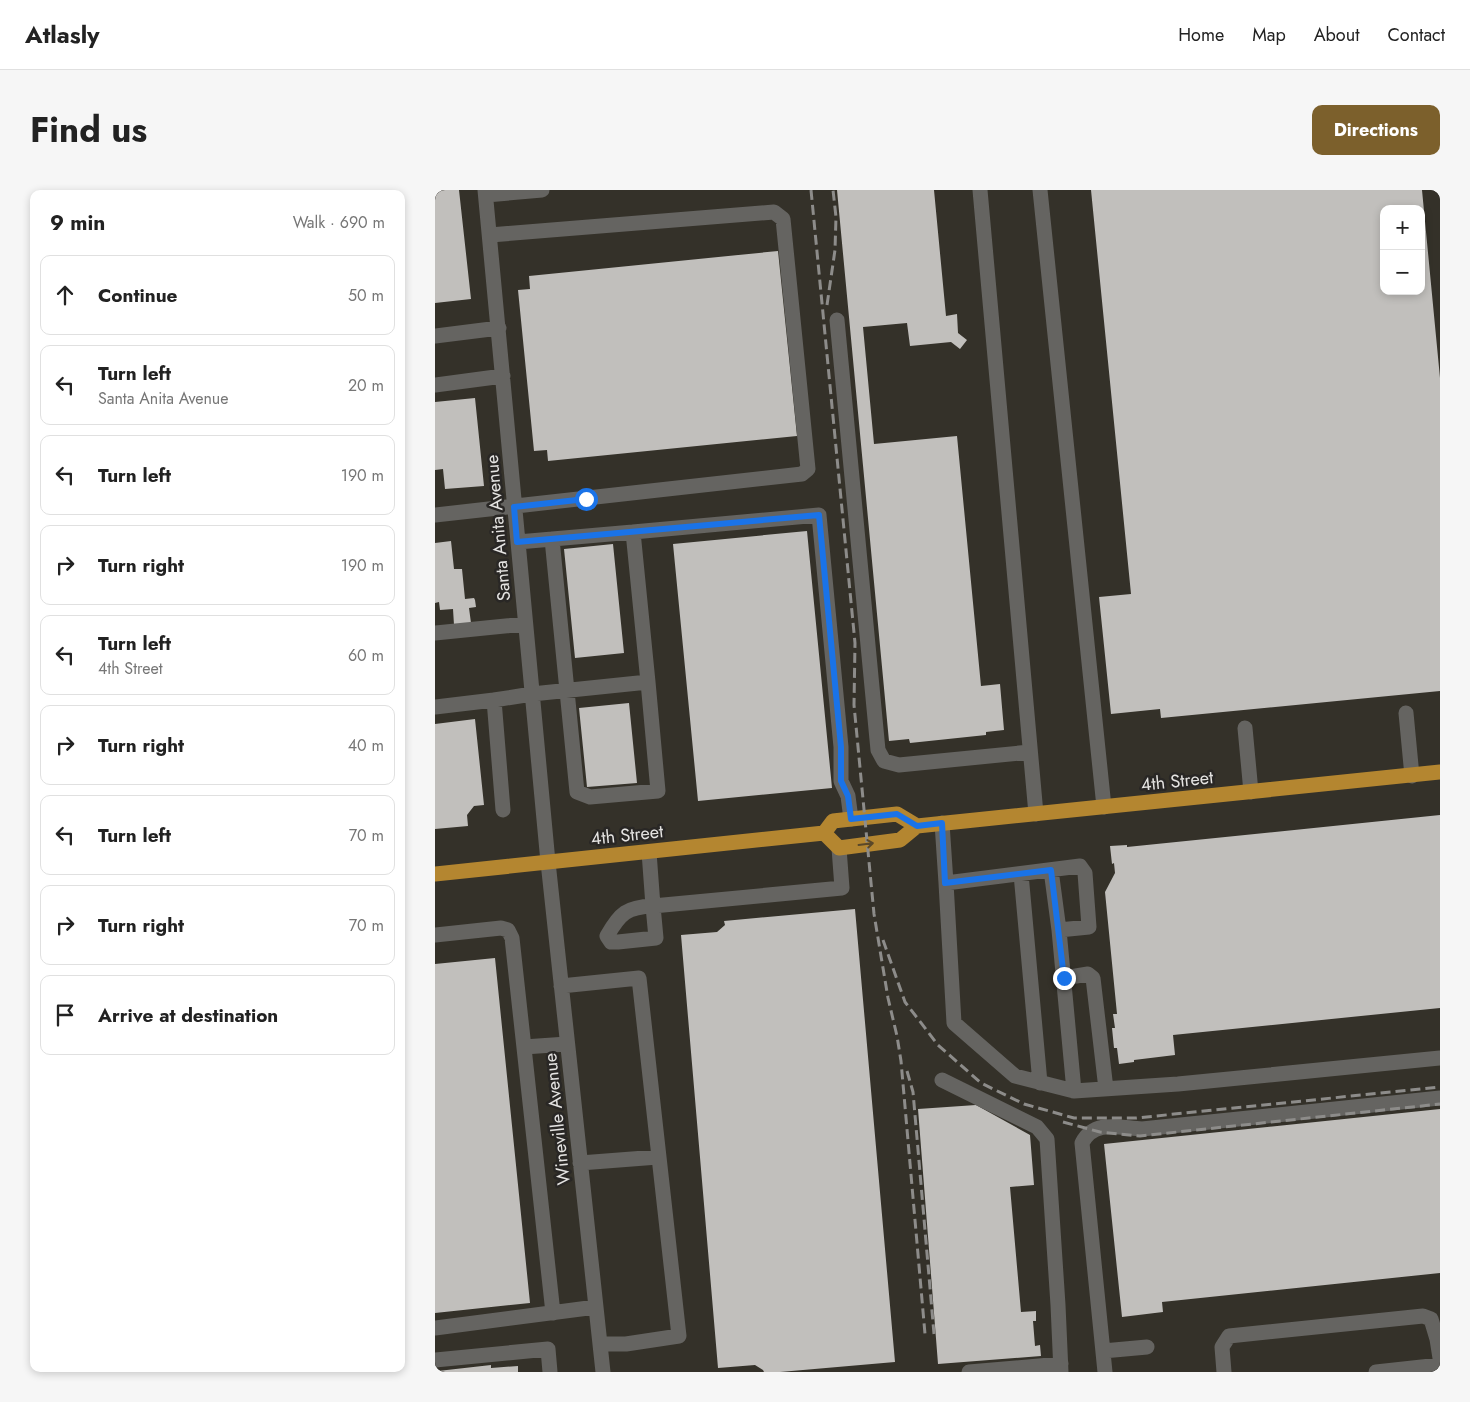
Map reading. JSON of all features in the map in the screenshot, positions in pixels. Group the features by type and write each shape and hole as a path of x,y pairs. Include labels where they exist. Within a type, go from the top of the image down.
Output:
{"main road":[{"name":"4th Street","path":"839,848 900,840 917,826 1440,772"},
{"name":"4th Street","path":"435,874 824,833 833,821 897,814 917,826"},
{"path":"824,833 839,848"}],"street":[{"path":"486,192 542,190"},
{"path":"980,190 1035,814"},
{"path":"1041,190 1104,807"},
{"name":"Santa Anita Avenue","path":"486,192 548,862"},
{"path":"435,515 801,474 809,469 783,219 774,212 490,235"},
{"path":"837,320 877,750 884,761 899,765 1030,752"},
{"path":"435,336 499,328"},
{"path":"435,385 503,376"},
{"path":"517,542 819,515 841,747 841,781 848,796 851,819"},
{"path":"552,539 577,792 590,797 658,791 633,532"},
{"path":"435,634 525,624"},
{"path":"435,707 532,694 648,682"},
{"path":"494,700 503,810"},
{"path":"1407,712 1412,776"},
{"path":"1245,728 1251,792"},
{"path":"942,823 954,1023 1015,1076 1074,1091 1178,1084 1440,1058"},
{"path":"649,852 653,906 842,888 839,848"},
{"name":"Wineville Avenue","path":"548,862 603,1372"},
{"path":"945,883 1080,866 1085,873 1089,927 1059,930"},
{"path":"1051,870 1064,978 1074,1091"},
{"path":"1021,874 1040,1083"},
{"path":"435,935 501,928 508,930 512,938 553,1313"},
{"path":"1064,978 1088,974 1093,978 1106,1089"},
{"path":"561,986 639,978 679,1336 626,1344 600,1344"},
{"path":"524,1047 567,1044"},
{"path":"942,1080 1037,1127 1047,1139 1061,1368 969,1372"},
{"path":"1105,1372 1082,1143 1086,1135 1093,1130 1107,1127 1142,1129 1440,1098"},
{"path":"580,1163 658,1157"},
{"path":"435,1328 596,1307"},
{"path":"1224,1372 1222,1347 1229,1336 1423,1316 1431,1320 1440,1358"},
{"path":"1103,1351 1147,1347"},
{"path":"435,1360 548,1349 550,1372"},
{"path":"1376,1372 1440,1365"}],"shaded area":[{"path":"435,190 1440,190 1440,1372 435,1372"}],"building":[{"path":"435,190 459,190 471,299 435,303"},
{"path":"837,190 934,190 946,316 957,314 958,333 967,340 960,349 951,342 910,346 907,323 863,327 874,444 957,436 981,686 1000,684 1004,730 986,732 986,735 910,743 909,739 889,741"},
{"path":"1091,190 1422,190 1423,205 1380,205 1380,295 1425,295 1425,221 1440,378 1440,691 1161,718 1160,709 1111,714 1099,597 1131,594"},
{"path":"778,251 797,436 548,461 547,450 534,451 518,290 530,289 529,276"},
{"path":"475,398 484,486 445,489 443,469 435,470 435,402"},
{"path":"807,531 832,788 698,801 673,544"},
{"path":"451,541 454,569 462,569 465,599 474,598 475,600 476,607 469,608 471,623 454,625 453,609 440,610 439,602 435,603 435,543"},
{"path":"613,544 624,653 575,658 564,549"},
{"path":"629,703 637,783 587,787 579,708"},
{"path":"475,719 484,805 474,806 467,815 468,826 435,829 435,724"},
{"path":"1440,815 1440,1008 1173,1035 1175,1055 1134,1060 1134,1062 1119,1064 1117,1048 1114,1048 1112,1028 1115,1028 1113,1014 1117,1014 1105,892 1115,873 1110,846 1127,845 1127,847"},
{"path":"855,909 895,1362 780,1372 764,1372 755,1365 718,1368 681,935 717,932 725,925 724,921"},
{"path":"495,958 530,1303 435,1313 435,964"},
{"path":"976,1105 1030,1135 1034,1185 1010,1187 1021,1312 1036,1311 1036,1321 1033,1321 1035,1346 1040,1345 1041,1356 938,1364 918,1109"},
{"path":"1440,1109 1440,1273 1162,1302 1163,1312 1122,1317 1104,1144"},
{"path":"491,1365 491,1368 518,1366 518,1372 438,1372 438,1371"}],"railway":[{"path":"811,190 855,643 854,705 874,914 901,1061 925,1334"},
{"path":"827,305 835,250 836,217 833,190"},
{"path":"883,940 905,1002 938,1045 981,1083 1024,1104 1074,1118 1136,1118 1440,1087"},
{"path":"907,1071 913,1092 934,1334"},
{"path":"1063,1122 1100,1132 1140,1136 1440,1104"}],"route":[{"path":"586,499 514,507 517,542 819,515 841,747 841,781 848,796 851,819 897,814 917,826 942,823 945,883 1051,870 1064,978"}]}
